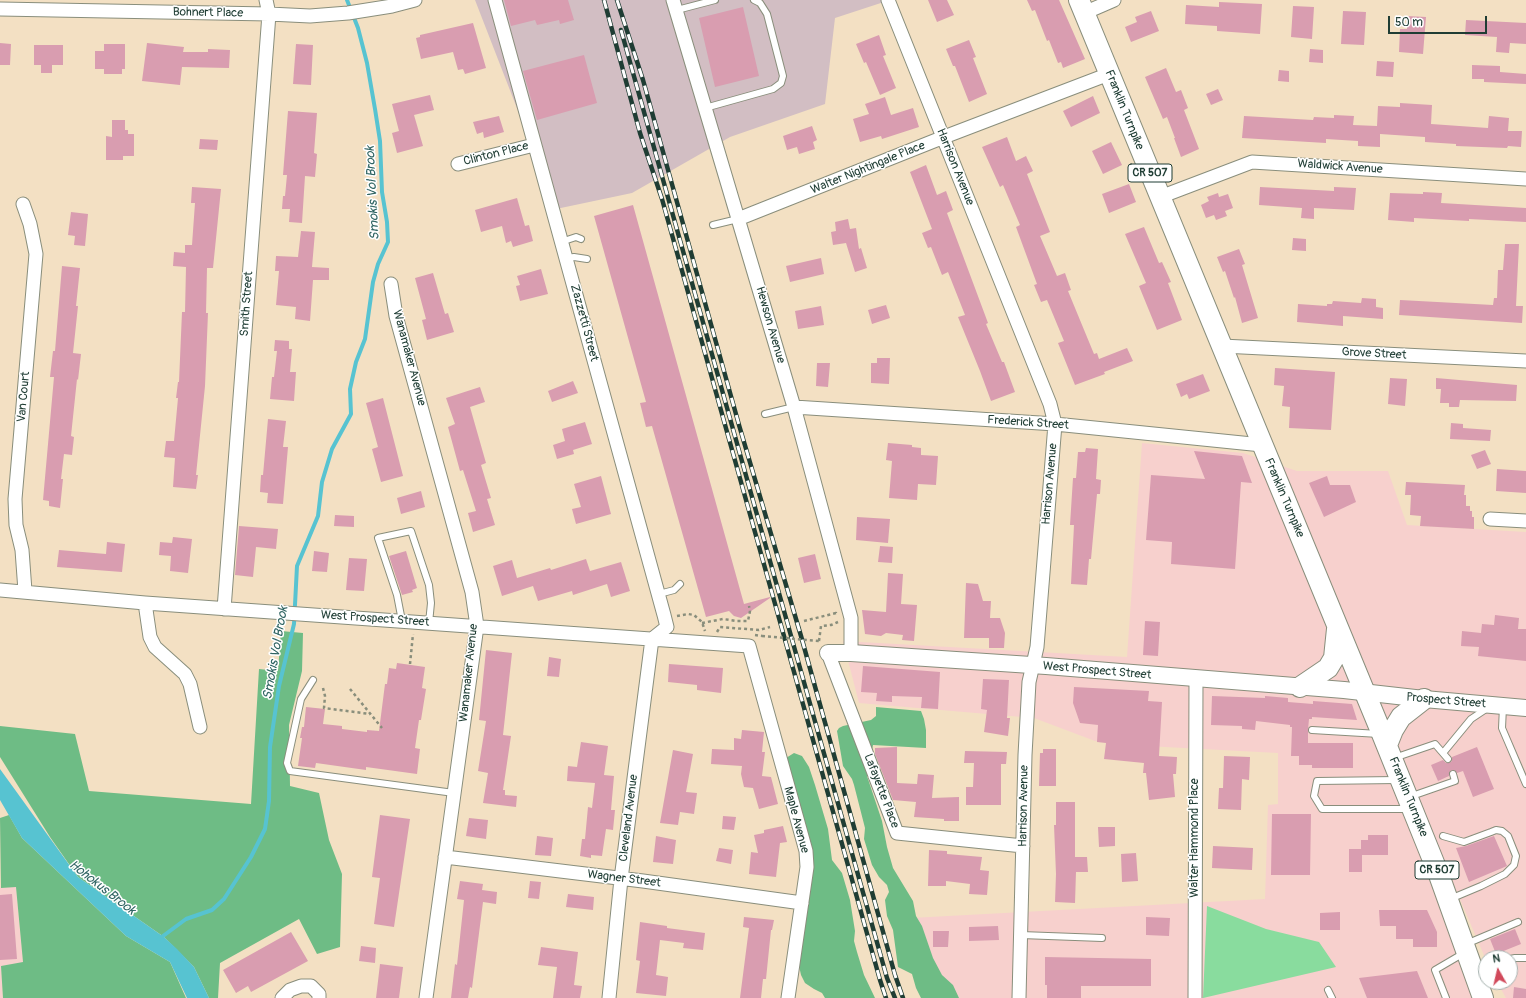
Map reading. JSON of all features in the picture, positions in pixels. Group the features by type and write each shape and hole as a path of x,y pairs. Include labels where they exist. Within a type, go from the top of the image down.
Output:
{"main road":[{"name":"Franklin Turnpike","path":"1082,7 1387,746 1448,900 1465,948 1476,969 1483,998"},
{"path":"1300,687 1328,668 1334,658 1337,625"},
{"path":"1387,746 1393,730 1401,717 1424,699"}],"street":[{"name":"Smith Street","path":"224,609 269,14 266,0"},
{"name":"Bohnert Place","path":"0,9 310,16 353,12 392,6 415,0"},
{"name":"Zazzetti Street","path":"495,0 666,621"},
{"name":"Harrison Avenue","path":"888,0 1050,404 1055,424 1037,647 1028,682 1019,998"},
{"path":"1082,7 1114,0"},
{"name":"Hewson Avenue","path":"675,5 794,406 851,618 850,653"},
{"name":"Walter Nightingale Place","path":"738,219 944,137 1109,74"},
{"name":"Clinton Place","path":"458,164 534,144"},
{"name":"Waldwick Avenue","path":"1160,197 1252,162 1526,179"},
{"name":"Van Court","path":"23,204 30,224 36,254 15,499 16,525 22,550 25,591"},
{"name":"Wanamaker Avenue","path":"391,284 396,316 472,592 477,626 426,998"},
{"name":"Grove Street","path":"1222,346 1526,360"},
{"name":"Frederick Street","path":"794,406 1055,424 1262,445"},
{"path":"1490,519 1526,521"},
{"name":"West Prospect Street","path":"0,590 224,609 749,646"},
{"path":"145,603 150,637 155,647 185,674 190,684 200,727"},
{"path":"652,639 666,627 666,621"},
{"name":"Cleveland Avenue","path":"609,998 621,878 652,639"},
{"name":"Maple Avenue","path":"749,646 806,851 807,867 788,998"},
{"name":"West Prospect Street","path":"823,647 850,653 1365,692"},
{"name":"Lafayette Place","path":"823,647 897,833 1023,846"},
{"name":"Walter Hammond Place","path":"1195,998 1196,679"},
{"name":"Prospect Street","path":"1365,692 1526,708"},
{"name":"Wagner Street","path":"445,857 621,878 802,903"},
{"path":"282,998 290,990 301,986 311,986 319,994 319,998"}],"lane":[{"path":"675,5 715,0"},
{"path":"705,108 773,89 781,83 782,76 767,14 760,3 754,0"},
{"path":"713,225 738,219"},
{"path":"561,242 576,237 581,239"},
{"path":"566,258 574,257 587,259"},
{"path":"765,414 794,406"},
{"path":"408,622 397,595 378,538 411,531 429,584 431,603 429,623"},
{"path":"659,594 674,590 680,584"},
{"path":"313,680 301,699 287,763 290,771 454,793"},
{"path":"1443,753 1472,719 1498,706 1502,728 1526,784"},
{"path":"1312,730 1387,746 1435,744 1448,759"},
{"path":"1407,796 1317,781 1314,796 1322,809 1407,796 1455,781 1453,774"},
{"path":"1443,836 1464,842 1496,830 1502,831 1508,836 1516,856 1514,865 1505,874 1448,900"},
{"path":"1446,998 1435,970 1465,948 1518,922"},
{"path":"1021,935 1102,938"},
{"path":"1328,990 1332,998"}],"path":[{"path":"702,623 723,619 748,621 750,611 749,606"},
{"path":"804,621 836,613 838,622"},
{"path":"666,621 688,614 694,615 702,623 705,631"},
{"path":"408,622 410,664"},
{"path":"762,636 823,647 820,626 831,625"},
{"path":"717,632 720,627 759,630 770,627"},
{"path":"323,688 325,696 324,708 370,714"},
{"path":"350,689 382,728"}],"shaded area":[{"path":"475,0 890,0 835,18 825,104 730,137 632,193 556,209"},
{"path":"1142,443 1243,453 1297,471 1388,471 1407,525 1526,532 1526,998 1506,998 1502,990 1518,990 1518,950 1482,950 1394,745 1478,998 945,998 911,918 1265,899 1268,805 1278,804 1278,753 1146,746 1095,741 1034,718 859,703 843,641 1127,657"},
{"path":"0,886 1,888 16,886 23,963 1,966 3,998 0,998"}],"green space":[{"path":"281,631 303,633 302,671 289,725 290,786 319,793 329,840 342,874 340,947 317,954 299,919 220,963 218,998 209,998 194,967 164,937 78,877 50,837 0,757 0,726 75,734 89,791 251,804 259,669 278,671"},
{"path":"876,707 921,711 924,719 926,730 926,748 873,745 867,776 882,821 893,868 913,901 916,916 922,926 933,958 942,975 953,985 959,998 921,998 912,974 898,967 893,930 887,916 885,900 889,892 887,885 879,877 872,865 864,839 865,828 854,785 852,779 843,766 837,731 843,726 871,720 876,716"},
{"path":"794,753 802,756 809,767 815,785 828,829 832,860 842,873 850,900 855,931 854,941 857,952 864,975 875,998 825,998 822,993 805,983 801,975 798,961 808,887 786,758"},
{"path":"9,815 22,838 126,936 170,962 186,998 3,998 1,966 23,962 16,887 1,888 0,818"},
{"path":"1207,906 1266,929 1319,942 1336,967 1203,998"}],"water":[{"path":"0,769 78,877 164,937 177,949 194,967 209,998 187,998 170,962 126,936 22,838 0,800"}],"building":[{"path":"504,0 568,0 574,20 560,24 559,20 537,25 535,20 511,26"},
{"path":"928,0 947,0 954,15 937,22"},
{"path":"1027,0 1059,0 1085,59 1063,68 1061,62 1058,63 1049,40 1047,41 1035,10 1032,11"},
{"path":"1219,2 1262,4 1260,34 1217,31 1217,26 1185,24 1186,5 1219,7"},
{"path":"1293,6 1314,7 1312,39 1291,37"},
{"path":"743,7 759,76 715,87 699,18"},
{"path":"1151,11 1159,31 1131,42 1125,27 1137,22 1135,17"},
{"path":"1343,11 1366,12 1364,45 1341,44"},
{"path":"1407,16 1426,17 1423,54 1399,52 1400,29 1407,29"},
{"path":"1466,20 1526,23 1526,44 1510,43 1509,53 1496,52 1497,37 1465,35"},
{"path":"473,23 486,68 465,74 463,69 458,70 453,52 421,59 416,38 420,37 420,35"},
{"path":"879,35 886,55 883,56 896,88 880,95 866,62 864,63 856,44"},
{"path":"969,40 976,57 973,58 987,94 969,102 955,66 953,66 946,49"},
{"path":"0,43 11,44 10,65 0,65"},
{"path":"147,43 184,47 183,52 208,52 208,49 230,50 229,68 182,67 180,85 142,81"},
{"path":"104,44 125,44 125,69 122,69 122,74 104,74 104,69 95,69 95,51 104,51"},
{"path":"296,44 313,45 311,85 293,84"},
{"path":"34,45 63,45 63,65 52,65 52,73 41,73 41,65 34,65"},
{"path":"1310,49 1323,50 1323,63 1309,62"},
{"path":"584,55 597,103 537,120 523,71"},
{"path":"1377,61 1394,62 1393,77 1376,76"},
{"path":"1472,65 1500,66 1500,72 1526,74 1526,84 1484,82 1484,79 1472,79"},
{"path":"1166,68 1176,92 1181,90 1188,108 1184,110 1199,149 1181,157 1167,117 1163,119 1145,77"},
{"path":"1279,70 1289,71 1289,82 1278,81"},
{"path":"1218,89 1223,100 1211,105 1206,94"},
{"path":"430,95 434,110 414,115 423,146 397,153 392,133 399,131 392,104"},
{"path":"1093,96 1100,113 1071,127 1063,111"},
{"path":"885,97 891,115 913,108 919,127 882,139 881,136 860,142 853,119 869,114 865,104"},
{"path":"1400,103 1432,105 1431,124 1488,128 1489,116 1509,118 1508,131 1522,131 1521,147 1508,146 1507,148 1456,146 1456,144 1425,142 1425,137 1380,134 1380,147 1358,146 1358,141 1326,139 1326,143 1242,138 1244,116 1313,120 1314,117 1334,118 1334,115 1354,116 1353,125 1377,126 1378,106 1400,107"},
{"path":"288,111 317,113 314,153 317,154 315,177 305,176 302,223 289,222 290,209 282,209 287,175 283,175"},
{"path":"499,116 504,132 484,138 483,132 477,134 473,122"},
{"path":"112,120 125,120 125,130 128,130 128,134 134,134 134,156 123,156 123,160 106,160 106,136 112,137"},
{"path":"812,126 817,140 813,142 815,149 799,154 797,147 787,150 783,136"},
{"path":"1007,137 1016,161 1026,156 1033,171 1027,174 1050,232 1040,236 1057,276 1065,273 1071,290 1068,291 1094,354 1097,353 1099,359 1127,348 1133,361 1104,372 1105,374 1075,385 1058,343 1064,341 1047,300 1041,302 1034,285 1037,284 1016,227 1020,225 1003,185 1000,187 982,147"},
{"path":"200,139 218,140 217,150 199,149"},
{"path":"1111,142 1122,165 1103,174 1092,151"},
{"path":"926,165 937,195 946,191 953,210 947,213 988,323 986,324 1002,362 1004,362 1015,392 991,401 958,317 965,315 948,272 942,275 931,247 928,248 922,233 932,229 910,172"},
{"path":"1129,184 1136,202 1109,213 1102,194"},
{"path":"192,187 221,189 213,268 207,268 206,313 208,313 205,386 196,475 198,475 196,489 173,487 175,458 164,457 166,441 174,441 178,398 176,398 179,382 182,312 185,312 186,267 173,266 174,252 185,253 185,245 192,245 195,203 191,203"},
{"path":"1260,187 1334,191 1334,187 1356,188 1354,210 1314,208 1314,219 1301,218 1302,208 1259,205"},
{"path":"1423,192 1442,193 1441,203 1526,208 1526,222 1414,218 1414,222 1388,220 1390,193 1423,194"},
{"path":"1218,193 1219,197 1228,194 1233,208 1225,211 1227,216 1216,220 1214,215 1206,218 1201,205 1209,201 1207,197"},
{"path":"517,198 525,226 529,225 533,241 513,247 511,241 506,243 502,226 481,232 475,210"},
{"path":"633,205 744,604 770,597 741,618 734,616 729,611 706,617 652,426 646,427 640,403 646,402 594,216"},
{"path":"71,212 88,214 85,246 74,245 75,236 68,235"},
{"path":"848,219 850,229 856,228 859,249 861,248 867,268 855,272 846,243 833,245 831,232 836,231 835,222"},
{"path":"1144,227 1159,263 1162,262 1171,282 1168,283 1182,320 1157,330 1139,286 1146,283 1125,234"},
{"path":"301,231 315,232 312,267 329,268 329,280 313,280 310,321 295,319 296,307 276,305 279,271 275,271 276,256 298,257"},
{"path":"1293,238 1306,239 1306,251 1292,250"},
{"path":"1505,244 1519,244 1516,306 1523,306 1522,323 1399,315 1400,300 1493,305 1494,298 1497,298 1498,270 1503,270"},
{"path":"1239,249 1245,264 1242,265 1258,318 1242,323 1235,297 1234,298 1225,271 1223,272 1217,257"},
{"path":"821,258 824,274 790,282 786,266"},
{"path":"62,266 80,268 73,353 81,354 71,436 74,437 72,455 64,454 60,508 49,506 49,501 43,500 54,377 50,377 53,351 55,351"},
{"path":"541,269 548,294 520,301 516,286 520,285 517,276"},
{"path":"433,273 445,314 448,313 454,332 427,340 422,320 426,319 415,278"},
{"path":"1362,298 1376,299 1376,307 1383,308 1383,319 1343,316 1343,326 1297,322 1298,304 1327,306 1327,304 1332,304 1333,301 1361,303"},
{"path":"886,305 890,318 872,324 868,310"},
{"path":"821,306 824,325 798,329 795,311"},
{"path":"275,340 289,341 289,349 292,349 290,372 296,372 294,401 270,399 277,351 274,351"},
{"path":"877,358 890,358 889,384 871,383 871,363 877,363"},
{"path":"817,363 830,363 828,387 816,386"},
{"path":"1275,368 1335,372 1331,430 1289,428 1290,407 1282,406 1284,386 1274,385"},
{"path":"1203,374 1210,391 1189,399 1187,394 1181,397 1176,384"},
{"path":"1390,378 1407,379 1405,406 1388,404"},
{"path":"1436,378 1517,385 1516,401 1460,400 1459,407 1449,407 1449,403 1440,403 1441,389 1436,389"},
{"path":"573,381 578,393 552,402 548,391"},
{"path":"480,387 485,402 470,407 486,463 481,465 491,498 487,499 495,525 473,532 468,513 476,511 463,470 460,471 448,427 455,424 446,398"},
{"path":"383,398 403,476 381,482 372,449 378,447 366,403"},
{"path":"268,419 286,421 283,447 288,447 283,504 267,503 268,493 260,492"},
{"path":"585,422 592,444 573,450 574,454 557,459 553,445 565,441 562,429"},
{"path":"1451,423 1463,424 1463,428 1491,430 1490,441 1450,439"},
{"path":"888,443 912,445 912,447 921,448 921,455 938,456 936,485 918,484 917,500 889,498 892,461 886,460"},
{"path":"1086,448 1098,449 1096,479 1101,480 1100,494 1097,494 1087,585 1071,584 1074,525 1070,525 1073,478 1076,478 1078,452 1085,452"},
{"path":"1485,450 1491,464 1477,469 1471,455"},
{"path":"1194,451 1242,456 1252,483 1241,482 1235,569 1171,564 1172,542 1146,540 1151,475 1205,479"},
{"path":"1497,469 1526,471 1526,493 1496,491"},
{"path":"601,476 611,514 576,524 572,509 581,507 574,484"},
{"path":"1327,476 1330,485 1350,485 1356,502 1324,517 1309,483"},
{"path":"1406,482 1465,485 1464,495 1466,495 1466,506 1470,506 1470,511 1472,511 1472,517 1474,517 1474,529 1420,526 1421,516 1410,515 1411,495 1405,495"},
{"path":"421,491 425,507 401,514 397,498"},
{"path":"335,515 354,516 354,527 334,526"},
{"path":"857,517 890,519 888,543 856,540"},
{"path":"239,526 278,529 276,549 256,547 253,577 235,575"},
{"path":"173,537 192,539 188,573 170,571 171,556 159,555 160,542 172,543"},
{"path":"107,542 125,544 122,572 57,567 59,550 106,554"},
{"path":"880,546 893,547 892,563 878,562"},
{"path":"314,551 329,553 327,572 312,571"},
{"path":"406,551 417,588 412,590 413,592 402,595 389,556"},
{"path":"815,554 821,579 804,583 798,558"},
{"path":"349,558 367,559 364,591 346,590"},
{"path":"586,559 590,571 621,562 630,591 611,597 607,584 573,595 572,591 538,601 533,586 502,596 493,566 512,560 517,578 550,568 551,570"},
{"path":"888,573 903,574 901,604 917,605 914,641 902,640 903,635 886,633 881,636 865,634 862,610 886,612"},
{"path":"966,583 978,584 983,601 991,601 990,618 1000,618 1005,633 1004,648 989,648 989,638 964,638"},
{"path":"1495,615 1519,618 1518,629 1526,629 1526,661 1478,656 1479,647 1461,646 1462,631 1481,633 1482,624 1494,625"},
{"path":"1145,621 1160,622 1158,656 1143,655"},
{"path":"486,650 512,653 503,735 511,736 503,790 505,790 505,795 517,796 516,807 483,803 488,773 478,771 486,721 479,720"},
{"path":"549,657 561,659 559,677 547,676"},
{"path":"397,663 425,667 422,688 426,689 415,748 420,749 417,774 366,767 366,770 316,763 315,768 298,766 302,738 300,738 302,727 304,727 306,707 325,709 323,724 342,726 342,729 367,732 367,730 379,731 385,684 387,684 389,668 396,669"},
{"path":"669,664 723,668 721,693 697,690 697,685 668,682"},
{"path":"863,666 940,672 938,709 921,708 922,697 892,696 892,702 876,701 877,693 861,692"},
{"path":"983,679 1009,680 1007,718 1010,718 1008,736 984,732 987,710 981,709"},
{"path":"1074,687 1149,691 1148,701 1162,702 1159,756 1177,757 1176,774 1173,774 1175,797 1149,800 1146,773 1143,773 1144,763 1104,759 1106,743 1097,742 1098,725 1080,723 1073,703"},
{"path":"1212,696 1265,698 1265,696 1288,698 1288,702 1313,704 1313,701 1352,704 1357,720 1312,717 1312,719 1309,719 1308,743 1353,743 1353,768 1312,768 1312,765 1299,765 1299,756 1291,756 1292,727 1290,727 1290,725 1256,721 1255,730 1242,729 1242,726 1211,725"},
{"path":"742,730 764,732 762,752 765,752 762,776 771,777 778,804 759,809 753,788 744,787 741,774 742,766 711,764 712,749 734,750 734,738 741,739"},
{"path":"581,742 608,746 604,775 614,776 611,810 615,810 613,830 606,829 602,856 591,855 591,858 580,856 582,839 585,839 588,807 592,808 595,783 567,781 568,766 577,767"},
{"path":"897,747 897,783 917,784 918,774 934,775 932,798 959,797 959,821 944,821 944,819 914,817 916,802 893,800 875,754 875,748"},
{"path":"1477,747 1494,789 1473,797 1463,771 1457,773 1454,770 1450,771 1449,776 1438,781 1431,765 1443,760 1446,763 1449,763 1452,761 1452,757"},
{"path":"1043,749 1056,749 1056,786 1039,786 1040,753 1043,753"},
{"path":"673,750 693,754 686,792 697,793 694,814 680,812 678,825 660,823"},
{"path":"965,751 1007,752 1006,764 1001,764 1001,805 966,805 966,787 973,787 974,763 964,763"},
{"path":"1224,756 1250,757 1249,780 1242,779 1241,810 1218,809 1219,788 1223,788"},
{"path":"1056,802 1075,802 1075,857 1087,857 1088,872 1076,872 1075,903 1055,902 1056,874 1054,825 1056,825"},
{"path":"1272,814 1311,814 1310,875 1271,875"},
{"path":"380,815 410,819 394,927 374,924 380,878 372,877"},
{"path":"723,816 736,817 734,830 722,829"},
{"path":"469,818 488,820 486,839 466,836"},
{"path":"783,826 787,842 780,843 776,877 749,874 751,852 758,853 754,835 764,833 764,830"},
{"path":"1098,827 1115,827 1115,846 1099,847"},
{"path":"1368,835 1388,835 1388,855 1362,855 1362,872 1349,872 1349,849 1361,849 1361,840 1368,840"},
{"path":"537,836 553,838 551,856 535,855"},
{"path":"656,836 676,840 673,864 653,862"},
{"path":"1494,836 1507,866 1469,882 1456,848"},
{"path":"1213,846 1253,848 1252,870 1212,868"},
{"path":"719,848 733,850 731,864 716,861"},
{"path":"929,850 947,851 947,854 982,857 980,870 989,871 987,895 969,894 970,884 946,881 946,886 928,886"},
{"path":"1136,853 1138,881 1122,882 1121,854"},
{"path":"460,881 483,884 482,890 497,892 496,904 483,902 472,988 470,987 468,998 451,998 455,964 457,965 464,900 457,899"},
{"path":"530,881 541,882 539,899 528,898"},
{"path":"12,894 17,959 0,960 0,895"},
{"path":"568,894 594,897 593,910 566,907"},
{"path":"1379,910 1427,910 1437,932 1437,947 1413,947 1413,939 1396,939 1396,926 1380,926"},
{"path":"1340,912 1340,930 1320,930 1320,913"},
{"path":"744,917 774,920 771,930 766,979 763,979 761,998 740,998 749,928 743,927"},
{"path":"1146,917 1170,918 1169,936 1146,935"},
{"path":"640,922 667,926 667,928 705,933 703,950 683,948 684,943 660,940 656,975 668,977 666,996 636,993 640,961 636,960"},
{"path":"998,926 999,940 969,941 969,927"},
{"path":"1515,929 1521,944 1506,950 1494,950 1490,939"},
{"path":"933,931 949,931 948,947 933,947"},
{"path":"291,932 308,961 251,992 248,986 236,993 223,970"},
{"path":"361,946 376,948 375,963 359,961"},
{"path":"541,947 578,952 574,985 582,986 580,998 553,998 557,967 538,965"},
{"path":"1045,957 1151,959 1151,986 1081,986 1081,998 1047,998 1047,985 1045,985"},
{"path":"380,964 403,967 399,998 376,998"},
{"path":"1417,971 1428,998 1367,998 1359,978"},
{"path":"1518,988 1526,989 1526,998 1513,998 1514,990 1518,990"}],"waterway":[{"name":"Smokis Vol Brook","path":"159,939 186,919 212,910 224,899 251,857 265,829 269,801 270,747 279,686 294,624 297,566 318,516 322,482 332,449 351,414 350,389 356,362 365,339 373,282 378,264 388,242 387,222 382,192 380,141 375,109 367,63 358,28 347,0"}],"railway":[{"path":"604,0 640,133 662,199 886,998"},
{"path":"617,0 643,80 739,425 801,636 895,975 903,998"},
{"path":"621,30 887,978 895,998"}],"water label":[{"name":"Hohokus Brook","path":"102,888"}]}
